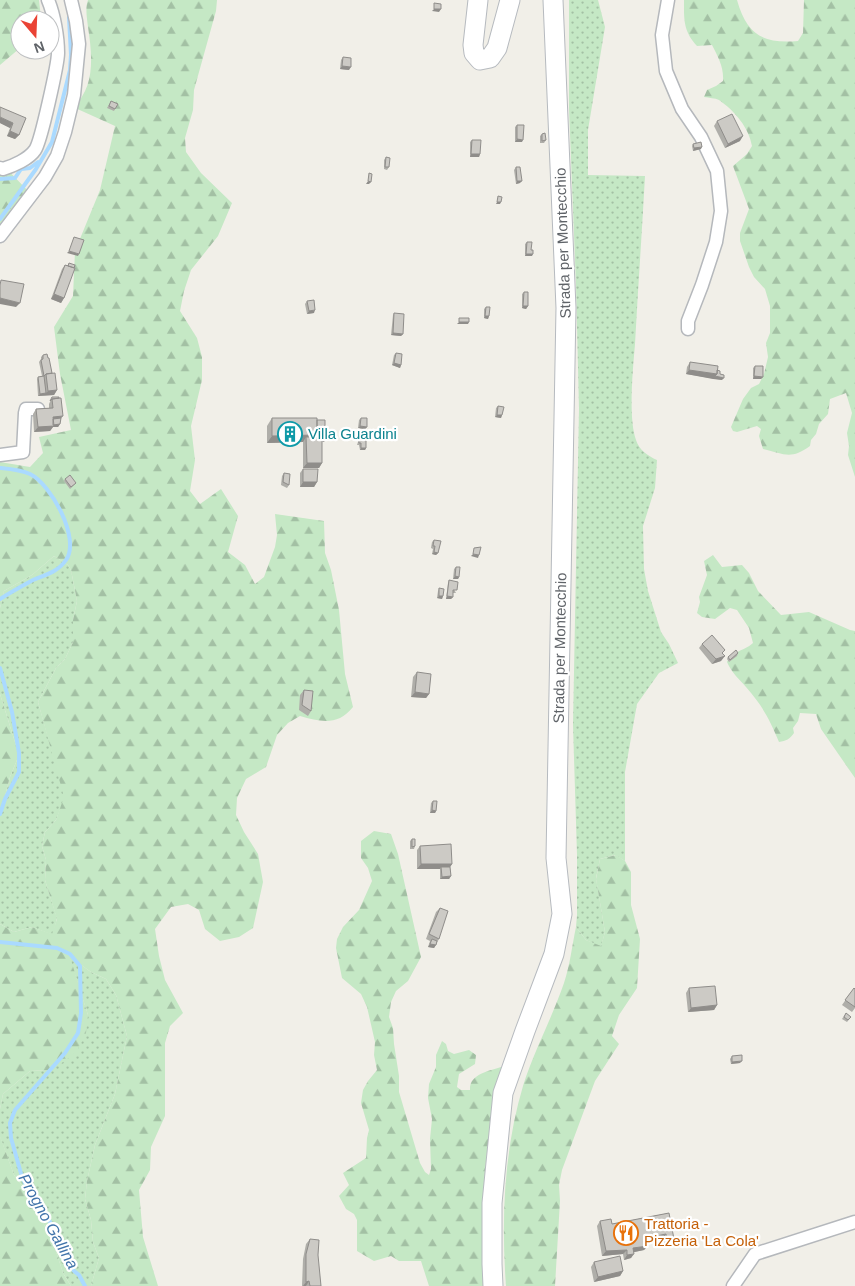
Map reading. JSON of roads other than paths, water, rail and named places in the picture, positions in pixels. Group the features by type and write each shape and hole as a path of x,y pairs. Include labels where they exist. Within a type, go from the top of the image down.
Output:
{"street":[{"path":"0,168 3,170 19,163 35,150 46,111 58,53 52,10 48,0"},
{"path":"0,236 45,177 57,156 65,132 74,95 79,44 71,0"},
{"path":"478,0 473,44 474,53 480,60 490,58 497,48 510,0"},
{"name":"Strada per Montecchio","path":"494,1286 492,1203 503,1093 524,1030 554,954 562,914 556,858 566,308 553,0"},
{"path":"668,0 662,35 666,71 682,109 701,137 717,171 722,212 716,242 688,321 688,329"},
{"path":"0,455 23,452 26,409 38,409"},
{"path":"733,1286 755,1254 855,1222"}],"waterway":[{"name":"Progno Gallina","path":"0,219 36,169 52,142 70,70 69,17"},
{"path":"0,179 15,178 21,169 30,168 38,162"},
{"name":"Progno Gallina","path":"0,468 30,474 47,489 55,500 67,526 70,539 70,551 63,564 51,573 33,580 0,599"},
{"name":"Progno Gallina","path":"0,668 12,712 19,753 19,772 5,799 0,814"},
{"name":"Progno Gallina","path":"0,942 57,948 70,954 80,966 81,1013 78,1033 65,1053 15,1110 10,1123 11,1138 22,1177 29,1191 45,1212 74,1271 79,1275 85,1286"}],"place":[{"name":"Villa Guardini","path":"290,434"},
{"name":"Trattoria - Pizzeria 'La Cola'","path":"626,1233"}]}
